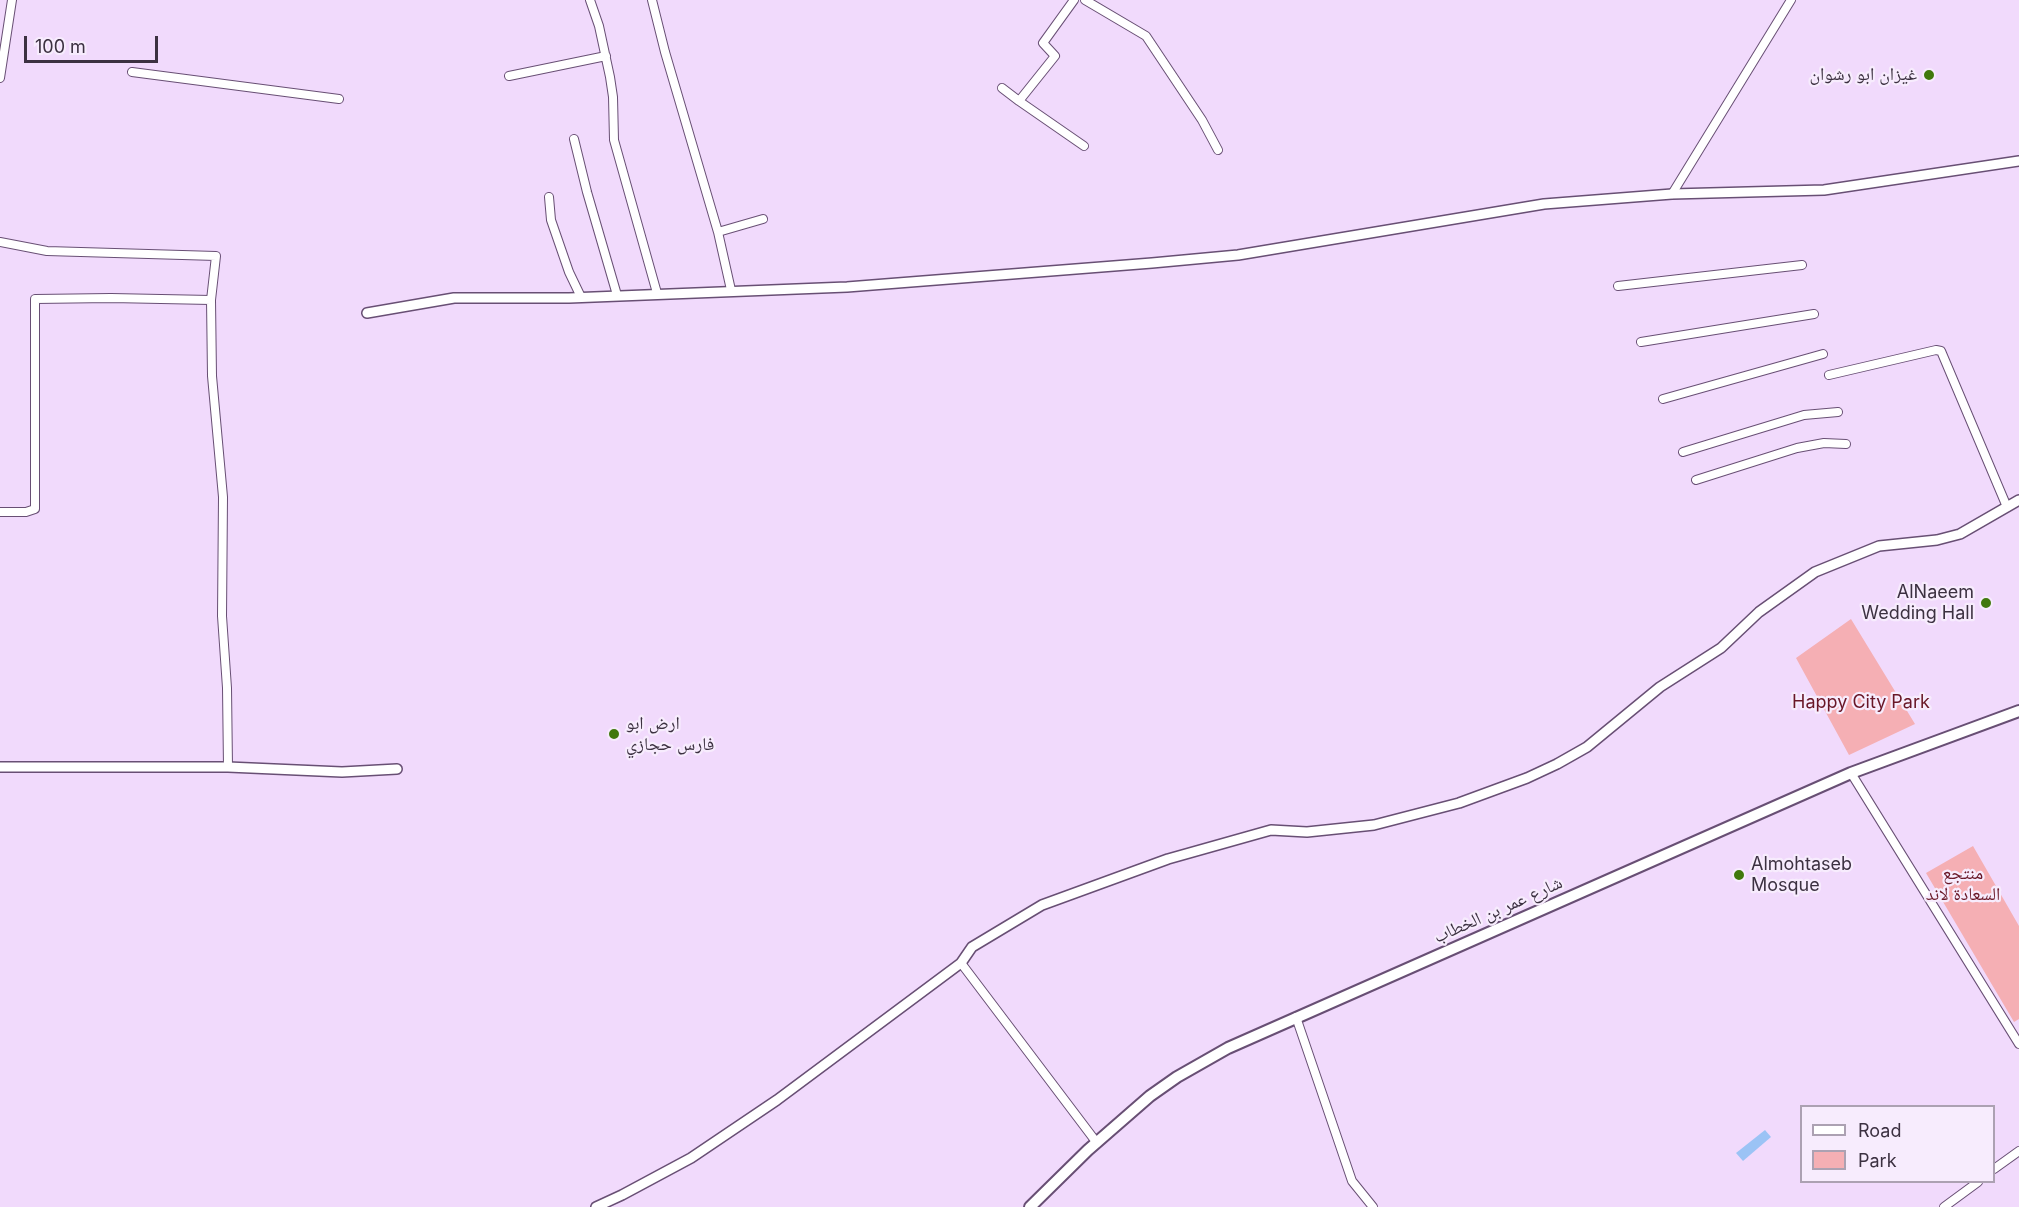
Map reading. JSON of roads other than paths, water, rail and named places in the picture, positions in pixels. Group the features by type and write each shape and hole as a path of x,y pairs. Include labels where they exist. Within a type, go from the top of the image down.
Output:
{"main road":[{"name":"شارع عمر بن الخطاب","path":"1030,1207 1150,1095 1228,1048 1851,773 2019,711"}],"street":[{"path":"0,78 12,0"},
{"path":"590,0 606,56 613,97 614,140 657,293"},
{"path":"652,0 718,232 732,290"},
{"path":"1019,101 1055,56 1043,43 1074,0"},
{"path":"1085,0 1146,36 1202,120 1218,150"},
{"path":"1672,194 1791,0"},
{"path":"509,76 606,56"},
{"path":"132,72 339,99"},
{"path":"1002,88 1084,146"},
{"path":"574,138 617,295"},
{"path":"367,314 454,298 581,297 847,287 1238,255 1544,204 1672,194 1824,190 2019,161"},
{"path":"549,197 551,220 568,272 581,297"},
{"path":"718,232 763,219"},
{"path":"0,242 46,251 216,256 211,300 212,376 223,497 222,616 228,767"},
{"path":"1618,286 1802,265"},
{"path":"0,512 26,512 35,509 35,299 211,300"},
{"path":"1641,342 1814,314"},
{"path":"1829,375 1936,350 1941,351 2007,507"},
{"path":"1663,399 1823,354"},
{"path":"1683,452 1804,416 1838,412"},
{"path":"1696,480 1797,448 1824,443 1846,444"},
{"path":"596,1207 691,1158 777,1100 961,963 972,947 1042,905 1168,859 1271,830 1306,832 1374,825 1459,803 1527,778 1587,747 1660,687 1721,648 1759,612 1815,572 1879,546 1937,540 1960,534 2019,500"},
{"path":"0,767 228,767 342,772 397,769"},
{"path":"1851,773 2019,1044"},
{"path":"961,963 1097,1143"},
{"path":"1296,1017 1352,1181 1373,1207"},
{"path":"1995,1169 2019,1151"},
{"path":"1944,1207 1977,1183"}],"water":[{"path":"1765,1130 1771,1137 1743,1161 1736,1153"}],"place":[{"name":"غيزان ابو رشوان","path":"1929,75"},
{"name":"AlNaeem Wedding Hall","path":"1986,603"},
{"name":"ارض ابو فارس حجازي","path":"614,734"},
{"name":"Almohtaseb Mosque","path":"1739,875"}],"park label":[{"name":"Happy City Park","path":"1861,703"},
{"name":"منتجع السعادة لاند","path":"1963,884"}]}
